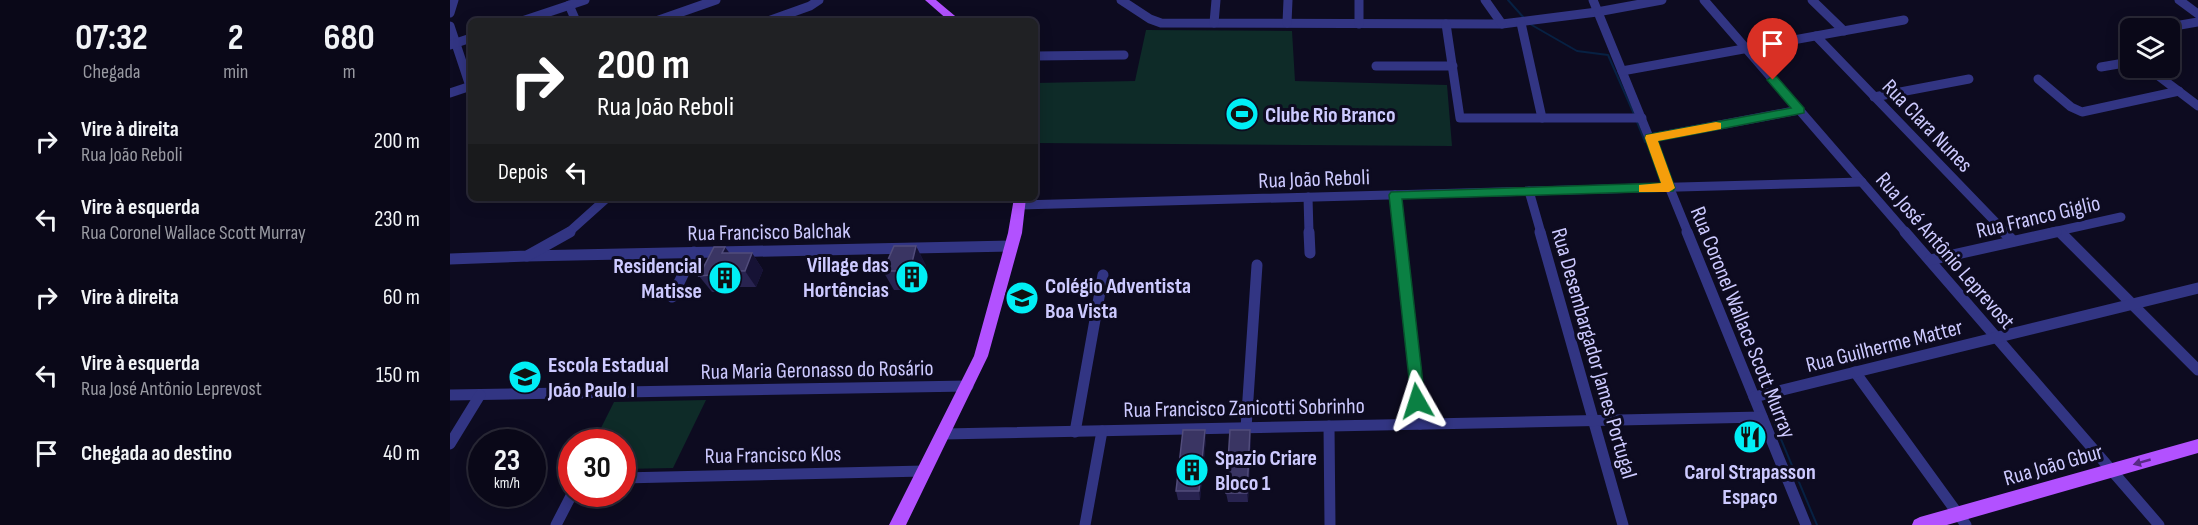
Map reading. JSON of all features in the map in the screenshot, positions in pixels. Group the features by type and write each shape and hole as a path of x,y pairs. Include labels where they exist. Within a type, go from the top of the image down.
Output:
{"main road":[{"path":"930,0 952,18"},
{"path":"897,525 968,386 986,340 1011,246 1020,201"},
{"name":"Rua João Gbur","path":"1920,525 1962,520 2112,471 2198,446"}],"street":[{"path":"450,13 454,0"},
{"path":"531,18 585,0"},
{"path":"663,18 693,4 716,0"},
{"path":"776,18 810,6 819,0"},
{"path":"1121,0 1156,22 1359,24 1502,24 1597,12 1662,0"},
{"path":"1214,23 1216,0"},
{"path":"1287,23 1288,0"},
{"path":"1359,0 1359,24"},
{"path":"1485,0 1502,24"},
{"name":"Rua Coronel Wallace Scott Murray","path":"1593,0 1651,138 1669,188 1806,525"},
{"name":"Rua José Antônio Leprevost","path":"1704,0 2159,525"},
{"path":"1812,0 1844,31"},
{"path":"2179,0 2198,14"},
{"path":"569,5 575,18"},
{"path":"1622,71 1904,20"},
{"path":"1525,22 1542,118"},
{"path":"2180,25 2198,22"},
{"path":"1446,24 1460,118 1642,118"},
{"path":"450,26 453,44 468,81"},
{"name":"Rua Clara Nunes","path":"1816,36 2013,242"},
{"path":"453,44 468,39"},
{"path":"1038,56 1124,55"},
{"path":"2101,67 2120,64"},
{"path":"1376,66 1453,66"},
{"path":"2161,78 2198,106"},
{"path":"1874,97 1969,79"},
{"path":"2038,80 2078,111 2086,112 2179,91"},
{"path":"450,93 468,87"},
{"path":"1651,138 1799,110"},
{"name":"Rua João Reboli","path":"1038,201 1308,197 1862,182"},
{"name":"Rua Desembargador James Portugal","path":"1530,191 1623,525"},
{"path":"1395,195 1420,424"},
{"path":"1308,197 1310,253"},
{"path":"527,256 564,237 604,201"},
{"name":"Rua Franco Giglio","path":"1930,261 2121,217"},
{"path":"2059,231 2198,370"},
{"name":"Rua Francisco Balchak","path":"450,259 1011,246"},
{"path":"672,297 694,252"},
{"path":"1246,428 1257,265"},
{"path":"1075,432 1103,274"},
{"name":"Rua Guilherme Matter","path":"1754,397 2198,288"},
{"path":"1855,372 1962,520"},
{"name":"Rua Maria Geronasso do Rosário","path":"450,395 968,386"},
{"path":"450,444 480,395"},
{"name":"Rua Francisco Zanicotti Sobrinho","path":"944,434 1762,417"},
{"path":"1329,426 1330,525"},
{"path":"1085,525 1102,431"},
{"name":"Rua Francisco Klos","path":"636,478 924,471"},
{"path":"556,525 565,507"}],"green space":[{"name":"Clube Rio Branco","path":"1146,30 1292,31 1295,81 1447,85 1452,146 1038,143 1038,83 1135,81"},
{"path":"706,400 673,468 636,469 636,429 600,429 614,402"}],"building":[{"path":"894,246 916,246 910,271 883,271"},
{"path":"714,247 725,247 722,253 752,253 745,271 714,270 711,275 699,276"},
{"name":"Spazio Criare Bloco 1","path":"1183,430 1205,430 1199,491 1176,491"},
{"path":"1230,430 1250,430 1247,493 1226,493"}],"waterway":[{"path":"1508,0 1524,18"},
{"path":"1530,24 1577,51 1608,55 1634,114"},
{"path":"1637,122 1645,142"},
{"path":"1775,425 1817,525"}],"slow traffic":[{"path":"1643,188 1669,188 1651,138 1716,126"}],"place":[{"name":"Clube Rio Branco","path":"1242,114"},
{"name":"Village das Hortências","path":"912,277"},
{"name":"Residencial Matisse","path":"725,278"},
{"name":"Colégio Adventista Boa Vista","path":"1022,298"},
{"name":"Escola Estadual João Paulo I","path":"525,377"},
{"name":"Carol Strapasson Espaço","path":"1750,437"},
{"name":"Spazio Criare Bloco 1","path":"1192,470"}],"route":[{"path":"1417,401 1395,195 1669,188 1651,138 1799,110 1773,80"}]}
